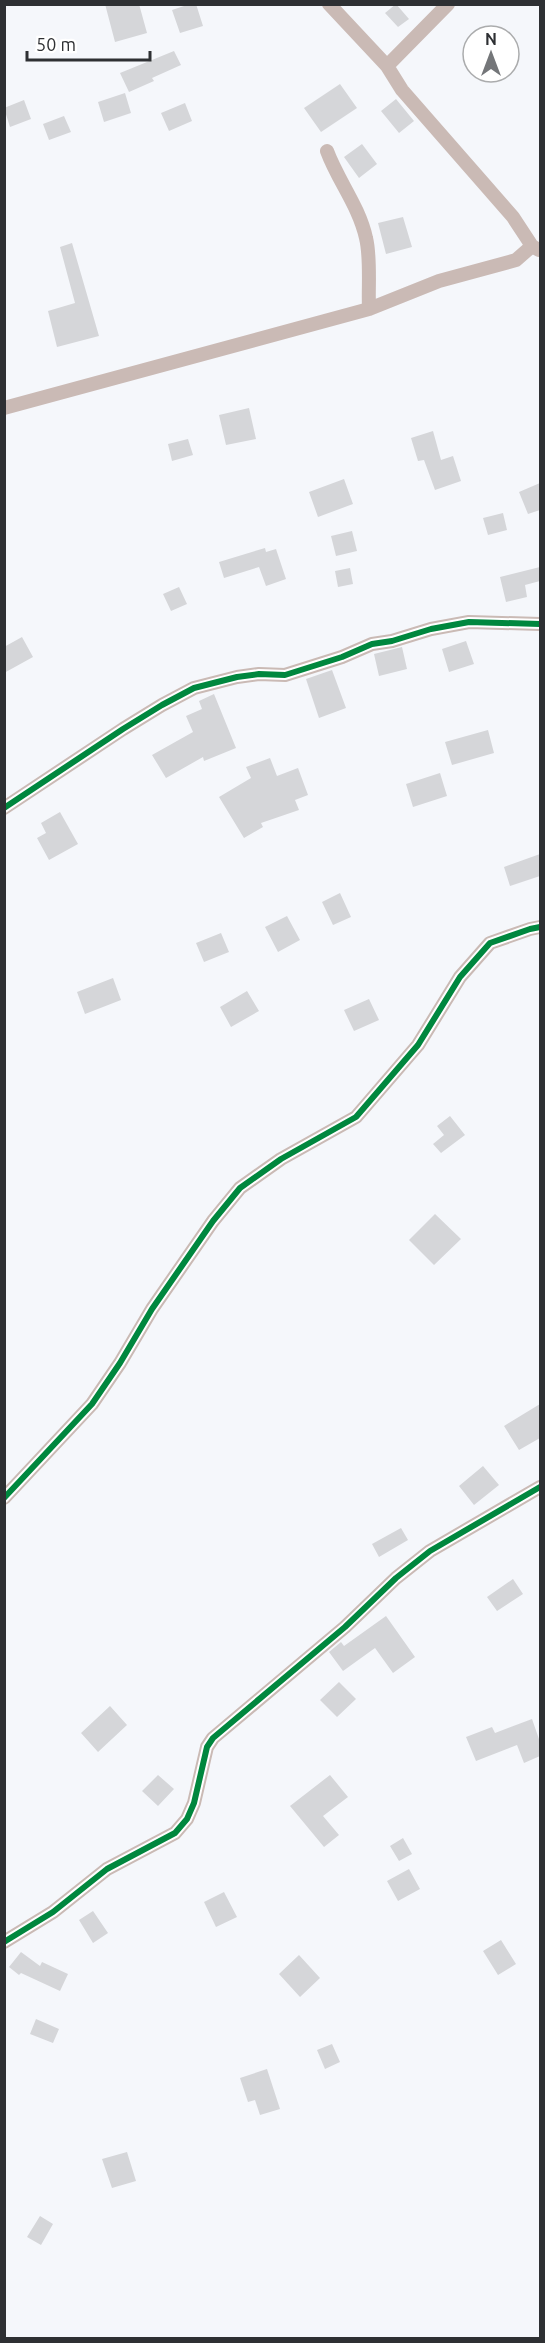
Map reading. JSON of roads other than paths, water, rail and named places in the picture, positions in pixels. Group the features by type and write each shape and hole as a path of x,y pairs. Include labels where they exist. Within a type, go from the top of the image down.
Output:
{"street":[{"path":"4,408 369,309 439,281 516,260 536,248 513,217 402,90 387,66 329,4"},
{"path":"387,66 448,4"},
{"path":"327,152 335,173 354,204 366,238 369,309"},
{"path":"4,808 113,735 194,688 258,674 285,675 342,657 372,644 392,641 431,629 469,622 540,624"},
{"path":"4,1498 92,1404 152,1309 213,1221 240,1188 281,1159 356,1117 418,1045 460,977 490,943 530,928 540,927"},
{"path":"4,1942 53,1912 107,1869 176,1833 188,1819 207,1747 213,1738 345,1627 396,1578 430,1551 540,1487"}]}
